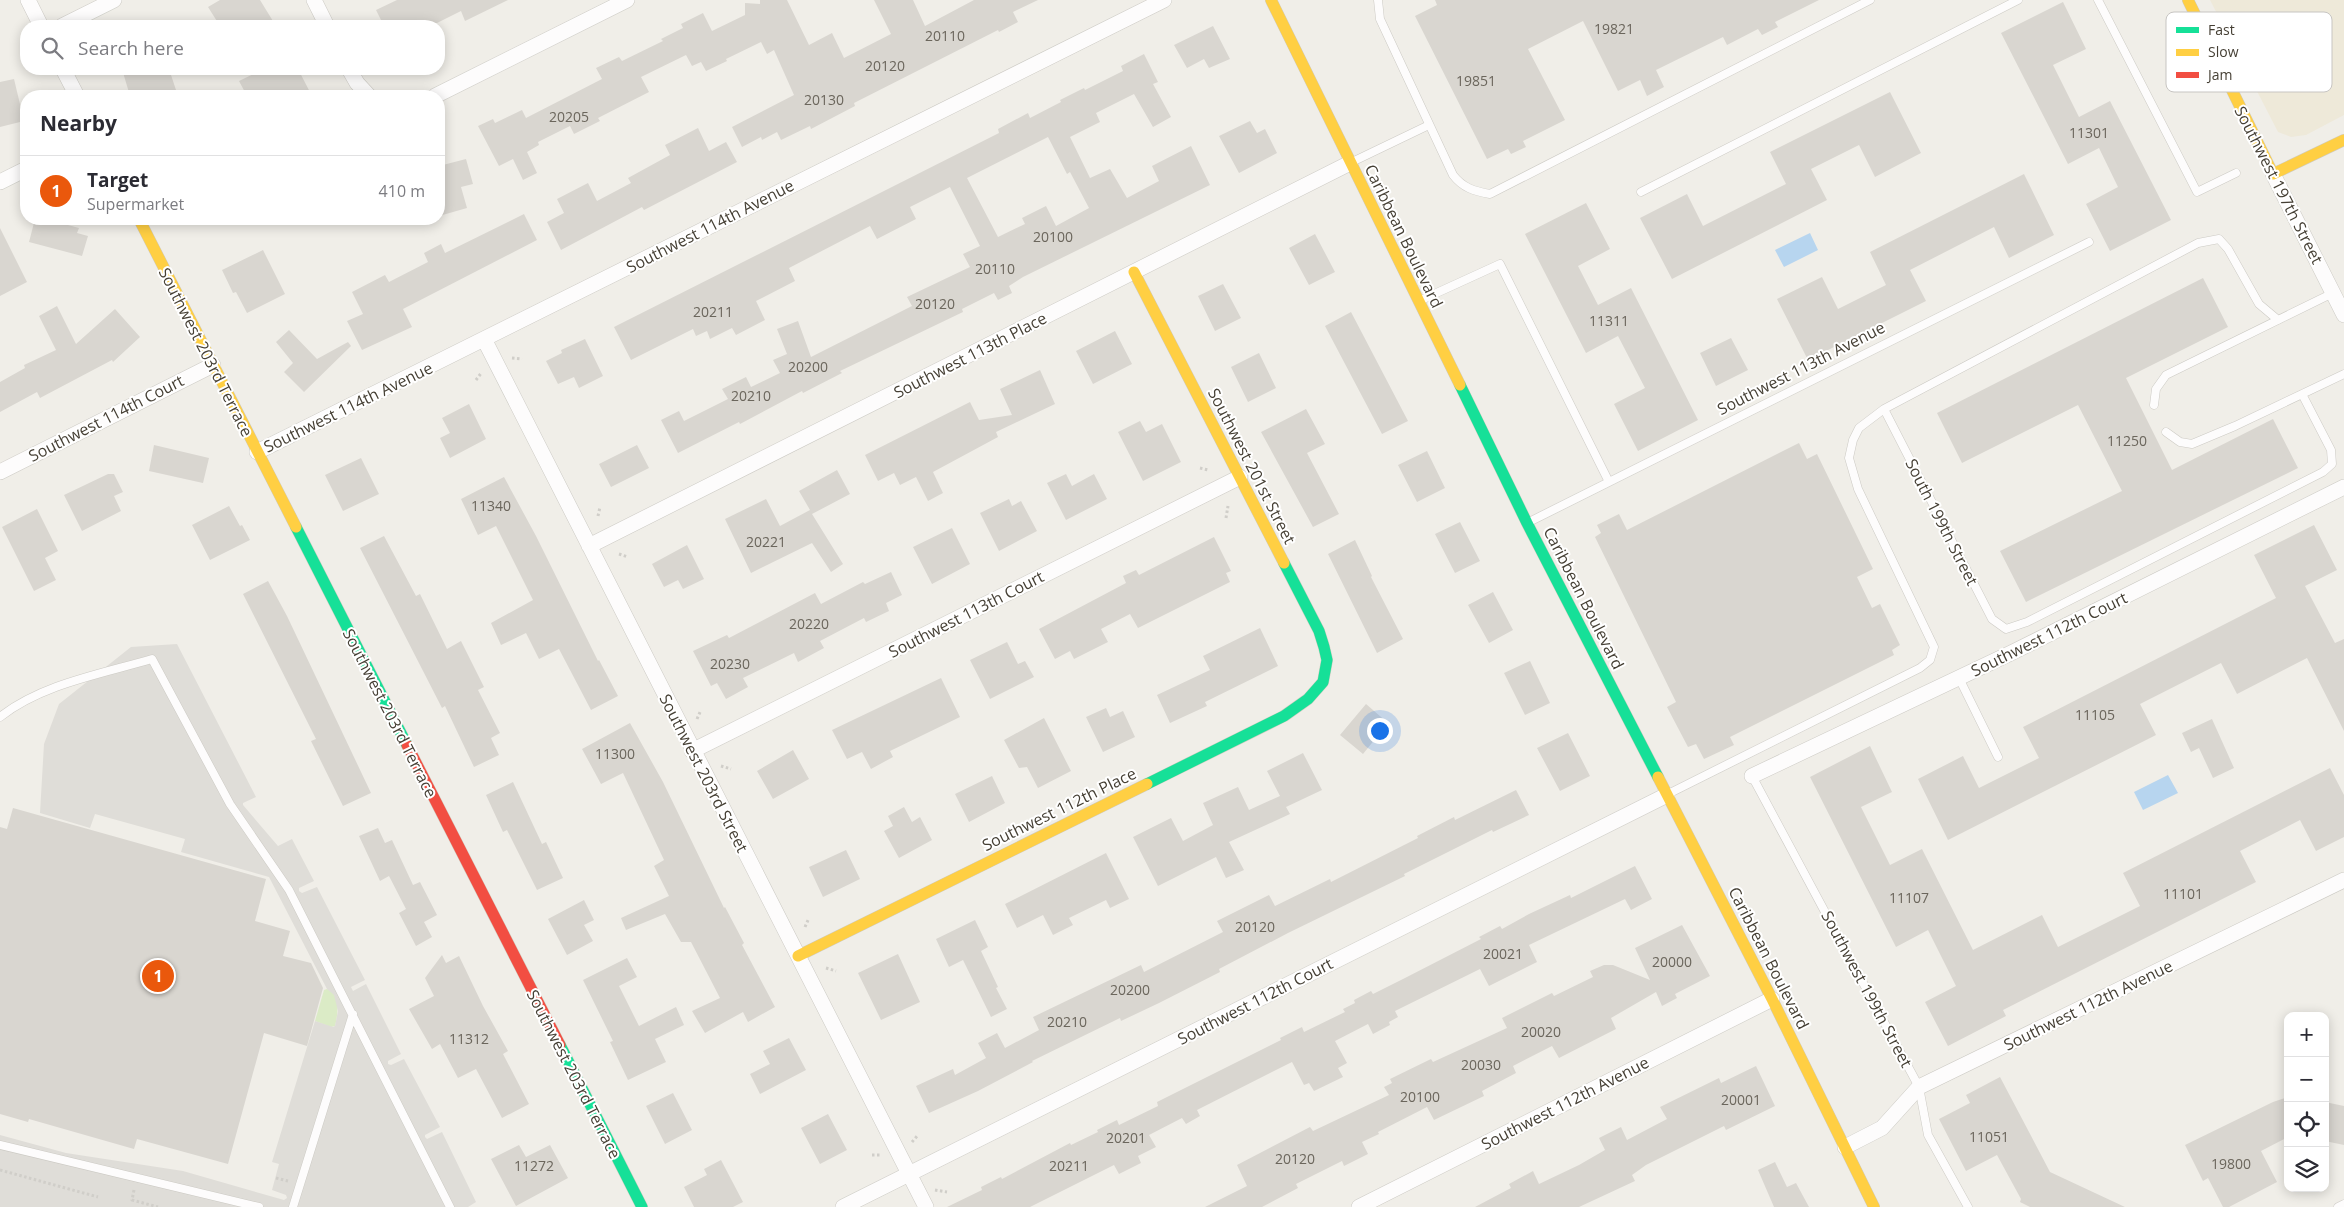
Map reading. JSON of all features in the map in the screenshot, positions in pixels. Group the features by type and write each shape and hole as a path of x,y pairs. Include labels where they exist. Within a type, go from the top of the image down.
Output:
{"street":[{"path":"28,0 38,20"},
{"path":"74,20 114,0"},
{"path":"314,0 324,20"},
{"path":"445,91 627,0"},
{"name":"Southwest 114th Avenue","path":"257,452 1164,0"},
{"name":"Caribbean Boulevard","path":"1272,0 1527,523 1772,1000 1874,1207"},
{"name":"Southwest 197th Street","path":"2188,0 2193,12"},
{"path":"66,75 74,90"},
{"path":"352,75 363,90"},
{"name":"Southwest 197th Street","path":"2232,92 2344,315"},
{"path":"2273,174 2344,140"},
{"name":"Southwest 113th Place","path":"589,546 1350,163"},
{"path":"0,182 20,172"},
{"name":"Southwest 203rd Terrace","path":"142,225 642,1207"},
{"name":"Southwest 201st Street","path":"1134,272 1319,631 1327,656 1326,679"},
{"name":"Southwest 203rd Street","path":"484,339 692,751 926,1207"},
{"name":"Southwest 114th Court","path":"0,472 212,365"},
{"name":"Southwest 113th Court","path":"692,751 1240,476"},
{"name":"Southwest 112th Court","path":"1752,776 1959,678 2344,487"},
{"name":"Southwest 112th Place","path":"798,956 1284,716 1310,699 1319,691 1326,679"},
{"name":"Southwest 112th Court","path":"843,1207 1667,795"},
{"name":"Southwest 112th Avenue","path":"1845,1147 1882,1128 1919,1087 2344,880"},
{"name":"Southwest 112th Avenue","path":"1359,1207 1772,1000"}],"lane":[{"path":"1378,0 1380,19 1453,174 1460,184 1475,192 1490,194 1870,0"},
{"path":"1641,192 2018,0"},
{"path":"2098,0 2197,192 2236,173"},
{"path":"1350,163 1429,125"},
{"path":"1667,795 1920,668 1930,660 1934,647 1858,489 1849,458 1853,440 1859,428 1884,409 2198,243 2218,239 2228,248 2259,304 2278,320"},
{"name":"Southwest 113th Avenue","path":"1527,523 2089,242"},
{"path":"1418,302 1500,264 1609,482"},
{"path":"2154,405 2156,389 2166,375 2333,293"},
{"path":"2166,432 2180,442 2192,444 2344,374"},
{"name":"South 199th Street","path":"1884,409 1992,619 2006,629 2027,622 2322,472 2332,464 2331,450 2302,394"},
{"path":"0,717 17,703 65,684 152,659 230,804 289,890 450,1207"},
{"path":"1959,678 1998,757"},
{"name":"Southwest 199th Street","path":"1752,776 1919,1087 1928,1135 1968,1207"},
{"path":"293,1207 353,1014"},
{"path":"0,1145 259,1207"},
{"path":"2338,1207 2344,1204"}],"path":[{"path":"511,358 522,359"},
{"path":"476,380 482,372"},
{"path":"1200,468 1208,470"},
{"path":"1226,518 1228,506"},
{"path":"598,516 600,507"},
{"path":"619,554 628,557"},
{"path":"696,720 701,710"},
{"path":"720,766 731,769"},
{"path":"805,927 809,918"},
{"path":"826,968 836,971"},
{"path":"911,1142 918,1135"},
{"path":"0,1170 98,1197"},
{"path":"134,1190 132,1200 158,1207"},
{"path":"935,1190 947,1192"}],"shaded area":[{"path":"2210,0 2344,0 2344,115 2306,135 2291,137 2278,132 2257,92 2332,92 2332,12 2216,12"},
{"path":"177,644 256,797 243,803 243,805 278,846 292,839 314,881 299,888 299,891 302,893 317,887 365,980 351,987 353,991 366,984 401,1054 388,1061 388,1064 391,1065 404,1059 440,1127 425,1135 425,1137 427,1139 442,1132 476,1202 468,1207 0,1207 0,1135 66,1153 183,1171 284,1200 287,1198 286,1195 272,1190 279,1164 272,1162 315,1021 333,1027 335,1026 338,1011 334,995 327,989 269,877 181,852 185,839 95,814 90,828 40,813 44,744 59,704 131,647"}],"green space":[{"path":"327,989 335,995 337,1005 335,1026 331,1027 315,1021 324,990"}],"water":[{"path":"1810,233 1818,250 1784,267 1775,250"},
{"path":"2168,775 2178,793 2143,810 2134,792"}],"building":[{"path":"220,0 260,0 272,20 216,20 208,7"},
{"path":"397,0 508,0 465,21 461,11 443,20 381,20 376,10"},
{"path":"760,0 787,0 809,45 832,33 844,58 891,34 874,0 913,0 925,26 974,0 1038,0 1013,12 1018,22 999,32 998,30 854,103 855,106 811,129 810,126 781,140 777,132 762,140 761,137 742,147 732,127 794,95 774,50 767,54 761,42 706,71 701,62 692,66 686,55 641,77 649,92 598,118 600,121 574,134 570,126 538,142 539,145 527,152 537,173 523,180 513,159 499,166 478,126 493,119 495,123 522,110 526,118 602,79 596,68 619,57 622,61 663,41 661,39 683,28 681,24 703,13 712,31 745,15 745,3 760,4"},
{"path":"1435,0 1819,0 1775,22 1778,27 1762,35 1758,29 1727,45 1723,37 1656,70 1664,87 1647,96 1640,80 1618,91 1583,21 1528,49 1565,120 1523,141 1526,147 1511,154 1508,149 1487,159 1415,16 1437,5"},
{"path":"2063,2 2086,49 2053,65 2079,117 2110,101 2171,220 2110,251 2086,204 2118,187 2099,148 2068,164 2001,33"},
{"path":"1213,26 1230,59 1209,68 1204,59 1187,68 1174,45"},
{"path":"1144,54 1158,82 1153,84 1171,117 1153,127 1134,94 1096,113 1100,122 1070,137 1090,178 1110,169 1127,198 1159,181 1152,166 1191,146 1210,185 1023,277 1009,286 1012,293 998,300 994,293 962,309 963,312 840,371 842,373 803,393 802,391 740,424 739,422 678,453 661,420 679,411 684,421 728,399 722,389 746,377 751,387 780,373 773,360 787,354 777,329 798,321 811,357 912,306 907,297 970,267 963,254 980,246 950,187 910,207 916,219 877,239 870,226 789,268 795,281 756,301 765,320 736,335 732,328 710,339 707,331 696,336 693,329 631,360 614,327 999,133 998,129 1028,113 1030,118 1061,102 1060,100 1123,71 1121,66","holes":["1048,137 1067,174 1070,172 1089,208 1056,226 1046,206 1022,218 1025,224 998,237 967,178"]},
{"path":"124,75 171,75 176,90 128,90"},
{"path":"252,75 301,75 309,90 244,90 239,81"},
{"path":"14,79 20,104 20,122 0,127 0,82"},
{"path":"1890,92 1921,153 1875,177 1859,145 1811,169 1827,200 1672,279 1640,218 1687,194 1703,226 1786,184 1770,152"},
{"path":"1250,121 1257,133 1265,129 1277,153 1239,173 1219,136"},
{"path":"698,128 709,151 726,142 737,162 644,210 642,207 561,250 547,222 564,213 557,199 588,183 597,201 631,183 628,178 670,155 665,145"},
{"path":"466,159 473,184 461,187 467,208 445,214 445,164"},
{"path":"2024,174 2054,235 2009,258 1994,227 1910,270 1926,301 1808,360 1777,299 1822,277 1838,309 1886,285 1870,252"},
{"path":"1586,203 1610,249 1578,266 1598,305 1631,288 1698,420 1638,451 1614,404 1645,388 1618,336 1586,353 1525,234"},
{"path":"524,214 537,240 403,309 412,327 362,350 347,321 363,314 352,292 385,275 389,282 428,262 424,253 441,244 445,253"},
{"path":"33,225 68,225 79,228 77,233 88,236 82,256 29,242"},
{"path":"0,228 27,282 0,296"},
{"path":"1315,234 1335,272 1309,285 1289,248"},
{"path":"263,250 285,294 247,313 236,292 233,293 222,270"},
{"path":"2203,278 2228,327 2126,378 2172,470 2273,419 2298,468 2026,602 2000,551 2122,491 2078,405 1962,463 1937,413"},
{"path":"1223,284 1241,318 1215,331 1198,296"},
{"path":"57,306 76,344 115,309 140,337 113,362 112,360 40,398 37,392 0,412 0,382 25,368 24,365 56,350 39,316"},
{"path":"1351,312 1408,421 1382,434 1325,326"},
{"path":"289,330 317,359 348,342 351,346 304,392 284,372 293,363 276,342"},
{"path":"1115,331 1132,364 1093,384 1076,351"},
{"path":"1731,338 1748,370 1716,386 1700,353"},
{"path":"585,339 603,376 579,388 574,377 558,384 546,361 562,353 561,350"},
{"path":"1259,353 1276,388 1248,402 1231,367"},
{"path":"1040,370 1055,404 996,432 998,437 933,472 943,493 928,501 916,477 900,485 894,473 878,481 865,455 970,402 979,420 1012,415 1000,389"},
{"path":"469,404 486,439 450,458 440,438 450,433 442,418"},
{"path":"1306,409 1325,444 1307,453 1339,514 1313,527 1261,432"},
{"path":"1140,421 1146,432 1162,424 1181,462 1143,481 1118,432"},
{"path":"1799,443 1807,459 1817,454 1873,569 1857,577 1872,608 1880,604 1900,645 1892,650 1894,655 1730,737 1734,745 1704,759 1696,744 1688,747 1667,707 1676,702 1595,537 1601,533 1597,525 1619,514 1627,530"},
{"path":"154,445 209,458 203,483 149,471"},
{"path":"637,445 649,468 611,487 599,464"},
{"path":"1427,451 1445,488 1417,502 1398,465"},
{"path":"361,458 379,494 343,511 325,475"},
{"path":"837,470 850,494 812,514 843,564 831,572 812,543 751,573 725,519 766,499 780,526 810,510 799,491"},
{"path":"108,474 114,474 123,492 114,496 121,511 82,531 64,495"},
{"path":"1066,474 1072,486 1094,474 1107,499 1066,520 1047,483"},
{"path":"504,477 536,536 598,661 618,696 591,710 559,649 539,659 526,633 501,645 491,623 533,600 496,526 478,535 461,499"},
{"path":"1009,499 1012,506 1021,501 1037,531 999,551 980,513"},
{"path":"229,506 250,540 210,560 192,525"},
{"path":"37,509 58,551 45,558 56,580 34,591 2,527"},
{"path":"1460,522 1480,561 1455,573 1435,534"},
{"path":"2314,525 2337,570 2305,586 2335,643 2344,639 2344,731 2307,658 2237,694 2221,663 2140,704 2156,735 1948,840 1918,779 1963,756 1979,788 2039,758 2023,727 2276,598 2254,555"},
{"path":"952,528 970,564 932,584 913,547"},
{"path":"384,536 416,596 420,594 447,649 461,641 484,687 478,690 500,733 491,738 499,755 474,767 445,706 442,708 360,548"},
{"path":"1214,537 1231,571 1226,573 1230,582 1138,628 1130,614 1101,629 1108,642 1074,659 1070,651 1055,659 1039,629 1126,583 1123,576 1136,570 1139,575"},
{"path":"1355,540 1371,577 1403,639 1377,653 1328,554"},
{"path":"687,545 704,579 683,589 678,580 664,587 652,564"},
{"path":"891,572 902,595 886,603 889,611 866,622 864,618 820,641 824,648 798,662 794,653 743,678 748,687 726,699 717,683 711,686 693,651 727,635 729,638 815,593 821,604 863,582 865,584"},
{"path":"268,581 287,616 371,793 343,806 311,741 316,739 243,594"},
{"path":"1493,592 1513,630 1489,643 1468,605"},
{"path":"1260,628 1278,666 1205,702 1207,706 1170,723 1157,695 1210,670 1203,656"},
{"path":"1007,642 1018,664 1025,661 1034,677 990,699 970,660"},
{"path":"1530,661 1550,703 1525,715 1504,673"},
{"path":"941,678 960,717 890,751 893,757 871,769 862,752 847,759 832,730"},
{"path":"1366,704 1388,723 1363,754 1340,735"},
{"path":"1106,708 1110,717 1123,711 1135,737 1103,752 1086,717"},
{"path":"1044,718 1071,771 1038,788 1027,767 1019,768 1004,740"},
{"path":"2212,719 2234,768 2213,778 2199,748 2191,752 2182,733"},
{"path":"630,723 663,782 724,908 744,943 742,945 775,1007 748,1022 743,1012 705,1033 692,1011 720,998 691,942 681,942 665,914 626,930 621,918 669,896 654,866 664,860 623,773 601,784 582,749"},
{"path":"1568,733 1590,776 1560,791 1537,748"},
{"path":"1870,746 1892,792 1861,807 1890,865 1922,849 1973,950 2042,915 2058,947 2140,906 2123,873 2330,768 2344,795 2344,837 2316,851 2300,820 2240,851 2256,882 2003,1010 2006,1016 1948,1046 1925,1002 1956,986 1928,930 1896,947 1810,777"},
{"path":"793,750 809,779 773,799 757,771"},
{"path":"1303,753 1322,790 1286,807 1290,814 1229,842 1244,870 1226,878 1216,857 1158,886 1133,837 1171,818 1183,841 1213,825 1203,803 1238,787 1249,810 1280,796 1267,771"},
{"path":"992,776 1005,803 969,822 955,794"},
{"path":"513,782 542,844 546,842 563,878 537,890 507,830 503,832 486,795"},
{"path":"1516,790 1529,815 1493,832 1492,830 1404,874 1405,876 1288,933 1219,969 1220,972 1159,1003 1121,1021 1120,1018 1032,1061 978,1091 929,1113 916,1086 953,1069 955,1075 986,1058 978,1043 997,1033 1005,1048 1039,1030 1033,1017 1141,965 1144,972 1223,932 1217,921 1269,895 1275,906 1330,879 1331,882 1418,838 1417,836 1454,817 1455,820"},
{"path":"904,807 912,822 920,817 932,840 899,858 884,831 893,826 888,816"},
{"path":"13,808 266,879 255,921 290,931 283,956 311,963 323,988 307,1046 264,1033 228,1164 137,1139 134,1149 29,1119 28,1122 0,1114 0,827 7,829"},
{"path":"378,828 385,843 392,840 413,885 420,882 437,915 424,922 432,937 416,946 399,913 406,909 389,876 380,881 359,836"},
{"path":"846,850 860,879 823,897 809,867"},
{"path":"1106,853 1129,899 1110,908 1106,900 1069,918 1073,925 1053,935 1043,915 1017,928 1005,904"},
{"path":"1635,866 1652,899 1631,910 1625,899 1529,945 1537,962 1489,986 1480,969 1395,1011 1398,1017 1389,1022 1390,1025 1373,1034 1368,1024 1335,1041 1347,1063 1338,1068 1343,1077 1314,1091 1309,1083 1304,1085 1292,1062 1197,1110 1200,1116 1186,1124 1182,1118 1149,1135 1156,1147 1138,1156 1141,1163 1119,1174 1114,1165 1030,1207 947,1207 982,1190 981,1187 1001,1177 1002,1179 1070,1143 1071,1145 1098,1132 1097,1130 1117,1120 1119,1125 1158,1106 1157,1102 1281,1040 1280,1038 1302,1027 1304,1032 1345,1012 1343,1009 1355,1003 1354,1000 1371,991 1373,994 1405,978 1481,939 1479,937 1500,926 1502,929 1529,914 1570,895 1571,898"},
{"path":"584,900 594,920 584,925 593,941 567,955 548,919"},
{"path":"975,920 988,947 981,951 1007,1009 991,1017 963,960 949,967 936,939"},
{"path":"1682,925 1710,976 1675,994 1677,998 1662,1006 1656,992 1611,1018 1616,1029 1559,1058 1552,1046 1513,1066 1516,1073 1482,1091 1484,1096 1434,1120 1427,1107 1362,1142 1368,1154 1344,1166 1342,1161 1296,1184 1298,1188 1262,1207 1205,1207 1247,1186 1237,1165 1310,1127 1313,1131 1389,1095 1384,1087 1392,1083 1390,1079 1431,1059 1433,1062 1507,1028 1502,1018 1552,993 1554,996 1593,977 1590,971 1604,965 1613,965 1650,980 1635,948"},
{"path":"898,954 920,1002 881,1020 858,973"},
{"path":"442,955 446,963 459,956 483,1006 508,1051 503,1054 529,1104 502,1118 476,1069 458,1078 440,1044 432,1049 409,1009 434,996 425,978"},
{"path":"627,958 637,977 619,986 639,1026 676,1007 684,1025 655,1039 666,1062 628,1080 610,1042 613,1041 583,980"},
{"path":"789,1038 806,1070 760,1094 750,1074 770,1064 763,1051"},
{"path":"1756,1066 1775,1106 1726,1130 1724,1126 1646,1165 1632,1175 1635,1181 1579,1207 1475,1207 1511,1188 1509,1184 1533,1171 1539,1184 1579,1165 1605,1150 1599,1138 1621,1127 1627,1140 1667,1119 1660,1107 1719,1078 1721,1083"},
{"path":"2000,1077 2050,1172 2125,1207 2030,1207 2020,1202 2021,1199 1997,1155 1966,1171 1939,1119 1970,1103 1966,1095"},
{"path":"673,1093 692,1130 665,1144 646,1106"},
{"path":"2284,1098 2284,1139 2261,1151 2277,1182 2229,1207 2223,1207 2208,1178 2203,1181 2185,1145"},
{"path":"2329,1103 2344,1106 2344,1145 2329,1142"},
{"path":"828,1114 847,1150 820,1164 801,1128"},
{"path":"519,1145 526,1157 550,1145 568,1178 516,1206 491,1159"},
{"path":"721,1160 743,1202 733,1207 694,1207 684,1187 707,1175 704,1169"},
{"path":"1775,1162 1787,1187 1796,1183 1809,1207 1774,1207 1758,1170"}],"traffic: fast":[{"path":"1460,385 1527,523 1658,777"},
{"path":"296,527 407,745"},
{"path":"1147,784 1284,716 1308,699 1323,682 1327,660 1319,631 1284,563"},
{"path":"560,1045 642,1207"}],"traffic: slow":[{"path":"1271,0 1460,385"},
{"path":"2188,0 2194,12"},
{"path":"2233,92 2273,174 2344,140"},
{"path":"142,225 296,527"},
{"path":"1134,272 1284,563"},
{"path":"1658,777 1772,999 1874,1207"},
{"path":"798,956 1147,784"}],"traffic: jam":[{"path":"407,745 560,1045"}],"place":[{"name":"Target","path":"158,976"}]}
